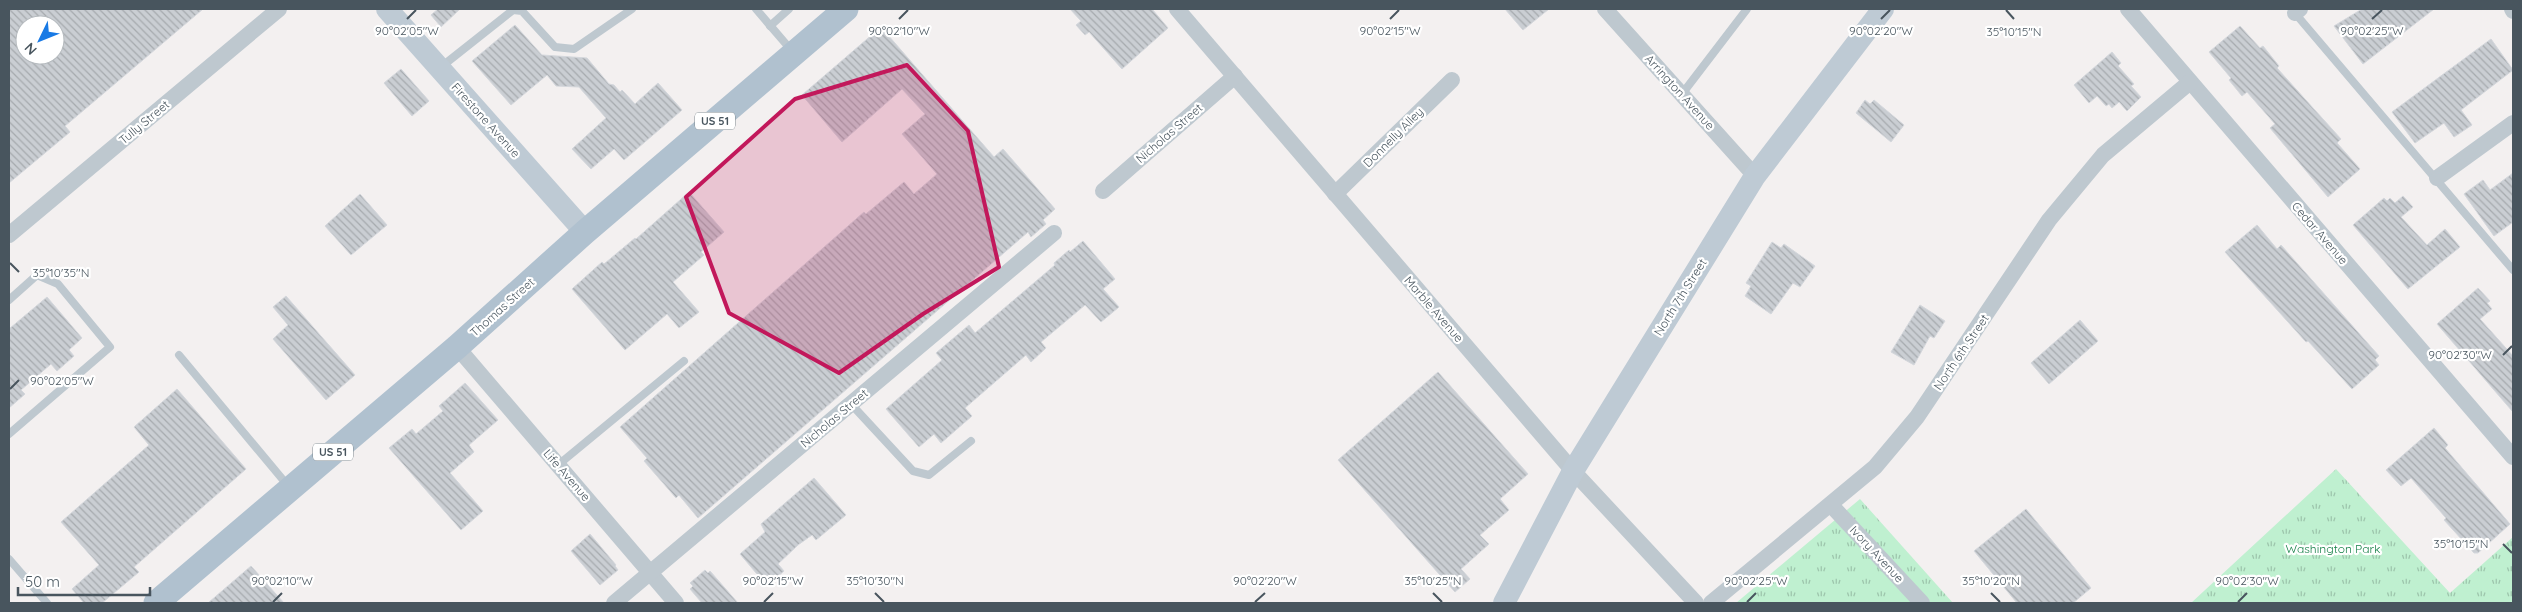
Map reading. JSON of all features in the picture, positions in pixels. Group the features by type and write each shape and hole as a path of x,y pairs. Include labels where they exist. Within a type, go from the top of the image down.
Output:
{"main road":[{"name":"Thomas Street","path":"156,603 457,347 585,232 794,53 836,14"}],"street":[{"name":"Tully Street","path":"9,235 279,9"},
{"name":"Firestone Avenue","path":"387,9 585,232"},
{"name":"Marble Avenue","path":"1177,9 1573,471 1696,603"},
{"name":"Arrington Avenue","path":"1605,9 1755,176"},
{"name":"Cedar Avenue","path":"2128,9 2513,457"},
{"name":"North 7th Street","path":"1504,603 1573,471 1755,176 1880,10"},
{"name":"Nicholas Street","path":"1104,191 1235,76"},
{"name":"Donnelly Alley","path":"1335,194 1452,80"},
{"name":"North 6th Street","path":"1711,603 1875,467 1917,417 2049,220 2103,155 2190,82"},
{"path":"2437,178 2513,123"},
{"name":"Nicholas Street","path":"614,603 1054,233"},
{"name":"Life Avenue","path":"457,347 676,603"},
{"name":"Ivory Avenue","path":"1831,505 1922,603"}],"lane":[{"path":"440,68 513,10 522,11 555,47 574,49 632,9"},
{"path":"756,9 794,53"},
{"path":"770,26 789,9"},
{"path":"1682,94 1747,9"},
{"path":"2295,10 2513,270"},
{"path":"9,300 37,275 58,284 110,347 9,434"},
{"path":"179,355 290,489"},
{"path":"558,465 684,361"},
{"path":"851,404 913,471 929,475 971,441"},
{"path":"9,558 46,603"}],"highlighted area":[{"path":"907,65 968,131 999,267 923,314 839,373 729,313 686,197 795,99"}],"green space":[{"name":"Washington Park","path":"2336,469 2450,593 2513,537 2513,603 2191,603"},
{"path":"1860,499 1953,603 1736,603"}],"building":[{"path":"9,9 203,9 65,126 70,132 9,183"},
{"path":"438,9 460,9 441,27 431,15"},
{"path":"1070,9 1152,9 1168,28 1122,69 1089,32 1085,35 1076,25 1081,21"},
{"path":"1505,9 1549,9 1523,30"},
{"path":"2362,9 2434,9 2363,64 2334,26"},
{"path":"515,25 542,55 587,58 609,84 614,85 620,92 622,90 635,104 658,83 682,110 624,160 614,149 591,169 572,149 606,118 579,87 556,86 547,75 511,105 472,61"},
{"path":"2240,26 2260,48 2263,46 2279,66 2277,68 2341,139 2337,143 2360,169 2328,197 2270,128 2275,124 2247,92 2242,96 2229,80 2231,78 2209,52"},
{"path":"881,27 994,157 1003,149 1055,209 1043,220 1046,224 1031,237 1028,232 698,518 679,495 676,498 644,461 647,458 620,427 864,212 866,214 904,182 914,194 937,174 902,134 925,114 902,89 842,142 802,95"},
{"path":"2491,39 2513,70 2461,110 2472,125 2454,137 2444,123 2415,143 2392,112"},
{"path":"2112,52 2121,63 2118,66 2134,84 2131,86 2141,97 2127,111 2119,102 2112,108 2109,104 2106,106 2097,96 2089,103 2074,85"},
{"path":"401,69 429,101 412,116 384,83"},
{"path":"1865,100 1870,104 1874,100 1904,125 1891,142 1856,113"},
{"path":"2513,173 2513,222 2494,236 2464,194 2483,180 2490,190"},
{"path":"689,192 724,232 701,252 704,255 673,282 699,312 679,328 667,314 625,350 572,289 602,262 604,264 636,239"},
{"path":"360,194 387,225 351,255 325,226"},
{"path":"2403,196 2413,207 2401,217 2427,245 2445,229 2460,247 2408,289 2353,225 2384,198 2387,201 2390,198 2395,203"},
{"path":"2257,225 2277,249 2281,245 2379,356 2375,360 2379,365 2352,389 2308,341 2306,342 2225,252"},
{"path":"1083,241 1115,279 1103,289 1119,307 1101,322 1085,305 1041,342 1046,348 1031,362 1026,355 965,408 972,416 941,443 934,434 919,447 886,409 942,360 936,353 969,325 975,333 1055,265 1054,263 1069,250 1070,252"},
{"path":"1772,242 1781,248 1784,244 1815,266 1800,287 1793,283 1771,314 1745,296 1751,286 1746,283"},
{"path":"2478,288 2490,301 2487,303 2492,309 2480,319 2513,356 2513,412 2437,324"},
{"path":"286,296 355,375 326,400 273,339 288,325 273,307"},
{"path":"47,297 82,338 69,350 74,356 57,371 51,364 21,390 25,394 9,408 9,329"},
{"path":"1920,305 1945,321 1934,338 1930,336 1914,365 1891,352"},
{"path":"2080,320 2098,341 2049,384 2031,363"},
{"path":"1438,372 1528,474 1500,499 1509,510 1480,535 1489,544 1461,569 1470,579 1455,592 1338,460"},
{"path":"465,383 498,420 469,445 474,452 450,473 483,511 461,530 389,448 412,429 416,434 443,411 439,406"},
{"path":"177,389 246,469 134,567 139,572 102,603 84,603 72,589 99,565 61,522 149,445 134,427"},
{"path":"2434,428 2448,445 2445,448 2510,524 2478,553 2474,553 2444,520 2446,518 2411,478 2401,486 2386,470"},
{"path":"814,478 846,515 816,540 812,535 798,545 778,564 784,571 767,586 740,554 765,532 761,524"},
{"path":"2026,509 2091,588 2073,603 2017,603 1974,551"},
{"path":"590,534 618,570 600,585 571,551"},
{"path":"251,566 284,603 208,603"},
{"path":"705,570 708,573 710,571 738,603 702,603 690,589 693,586 690,583"}]}
